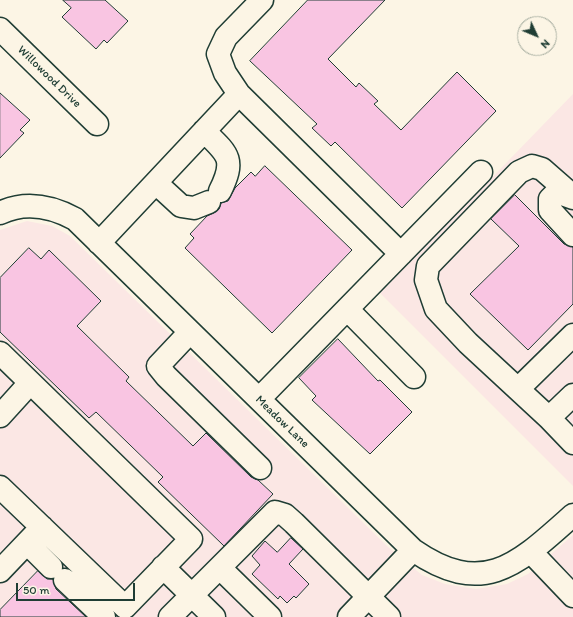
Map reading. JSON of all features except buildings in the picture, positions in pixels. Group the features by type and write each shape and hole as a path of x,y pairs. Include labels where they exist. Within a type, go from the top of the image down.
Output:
{"street":[{"path":"262,0 226,37 218,54 224,73 239,94 401,254"},
{"name":"Willowood Drive","path":"0,29 97,124"},
{"path":"99,243 239,94"},
{"path":"156,182 182,206 194,208 215,197 228,174 228,162 225,151 204,131"},
{"path":"573,197 542,169 532,166 520,172 428,266 426,280 436,309 468,343 549,418 573,443"},
{"path":"259,399 481,172"},
{"path":"509,182 525,178 536,181 542,189 550,210 573,235"},
{"path":"550,210 550,199 554,194 562,194 573,197"},
{"name":"Meadow Lane","path":"0,213 9,209 25,206 50,208 75,220 413,550 431,562 445,569 467,574 491,572 511,565 531,552 573,515"},
{"path":"347,309 414,377"},
{"path":"190,332 158,366 166,376 260,468"},
{"path":"518,389 573,335"},
{"path":"0,353 191,539 125,607 0,487"},
{"path":"0,416 30,383"},
{"path":"549,418 573,394"},
{"path":"170,617 275,512 285,516 294,523 389,617"},
{"path":"0,571 42,528"},
{"path":"27,543 104,617"},
{"path":"349,617 413,550"},
{"path":"531,552 572,594"},
{"path":"163,567 214,617"},
{"path":"220,568 270,617"}],"shaded area":[{"path":"573,94 573,486 380,293"},
{"path":"27,221 52,226 70,236 387,546 422,575 445,584 476,589 507,584 528,574 573,535 573,617 0,617 0,230"}]}
